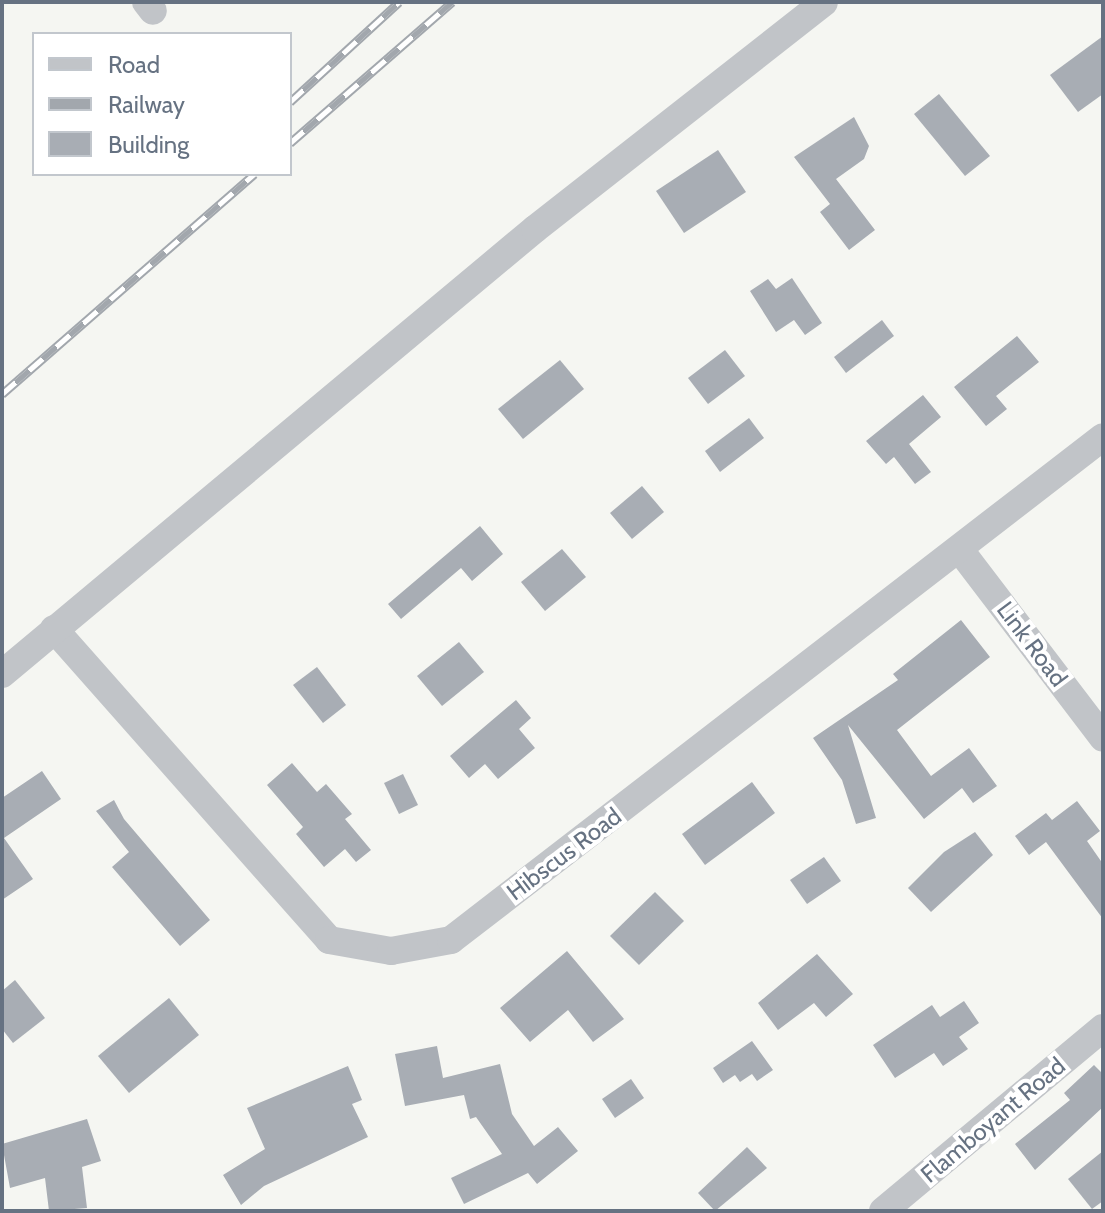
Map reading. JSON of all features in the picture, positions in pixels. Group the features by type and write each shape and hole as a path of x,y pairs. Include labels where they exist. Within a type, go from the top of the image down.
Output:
{"street":[{"path":"2,674 535,229 824,2"},
{"name":"Hibscus Road","path":"54,629 329,940 391,951 451,940 1103,437"},
{"name":"Link Road","path":"960,550 1103,738"},
{"name":"Flamboyant Road","path":"883,1211 1103,1028"}],"building":[{"path":"1103,36 1103,94 1078,112 1050,75"},
{"path":"939,94 990,156 965,176 914,114"},
{"path":"854,117 869,146 864,159 836,179 875,230 849,250 820,212 830,204 794,157"},
{"path":"718,150 746,192 684,233 656,191"},
{"path":"792,278 822,323 805,335 794,320 776,332 750,291 768,279 776,289"},
{"path":"882,320 894,336 846,373 834,357"},
{"path":"1017,336 1039,362 996,396 1007,409 986,426 954,387"},
{"path":"725,350 745,376 708,404 688,378"},
{"path":"560,360 584,389 523,439 498,409"},
{"path":"923,395 941,417 909,444 931,472 915,484 894,457 886,464 866,441"},
{"path":"749,418 764,438 720,472 705,451"},
{"path":"642,486 664,512 632,539 610,513"},
{"path":"480,526 503,554 472,581 461,568 401,619 388,604"},
{"path":"562,549 586,577 545,611 521,582"},
{"path":"961,620 990,657 897,730 931,776 969,748 997,786 973,803 962,788 924,819 848,725 876,818 856,824 842,780 813,738 898,680 893,674"},
{"path":"459,642 484,672 442,706 417,676"},
{"path":"317,667 346,705 323,723 293,685"},
{"path":"516,700 531,718 519,729 535,748 498,779 485,764 469,778 450,756"},
{"path":"292,763 317,792 326,784 352,814 345,819 371,850 356,862 345,849 324,867 296,834 303,827 267,785"},
{"path":"42,771 61,799 4,838 33,879 2,900 2,798"},
{"path":"403,774 418,805 399,814 384,783"},
{"path":"752,782 775,813 705,865 682,834"},
{"path":"114,800 124,819 210,920 180,946 112,867 129,852 96,811"},
{"path":"1077,801 1100,831 1087,841 1103,864 1103,919 1046,842 1029,855 1015,836 1046,813 1052,820"},
{"path":"975,832 993,855 931,912 908,888 944,852"},
{"path":"824,857 841,881 807,904 790,880"},
{"path":"655,892 684,921 639,965 610,936"},
{"path":"567,951 624,1019 593,1042 568,1010 530,1042 500,1008"},
{"path":"817,954 853,994 826,1017 814,1003 778,1030 758,1003"},
{"path":"15,980 45,1018 13,1043 2,1029 2,991"},
{"path":"169,998 199,1035 129,1093 98,1056"},
{"path":"964,1001 979,1023 959,1037 968,1049 943,1066 934,1053 895,1078 873,1045 932,1005 940,1017"},
{"path":"752,1041 773,1070 757,1081 752,1074 740,1082 735,1075 723,1083 713,1068"},
{"path":"437,1046 443,1078 500,1064 512,1114 534,1146 558,1127 578,1151 537,1184 528,1173 464,1204 451,1178 502,1154 476,1117 470,1119 464,1095 405,1106 395,1054"},
{"path":"1094,1065 1103,1074 1103,1107 1035,1170 1015,1144 1070,1100 1064,1093"},
{"path":"348,1066 362,1100 352,1104 368,1137 264,1186 241,1205 223,1175 265,1149 247,1108"},
{"path":"631,1079 644,1098 615,1118 602,1099"},
{"path":"87,1119 101,1161 82,1167 87,1208 49,1211 45,1178 10,1188 2,1144"},
{"path":"747,1147 767,1168 715,1211 698,1193"},
{"path":"1103,1151 1103,1201 1092,1209 1068,1179"}],"railway":[{"path":"292,100 399,2"},
{"path":"292,141 452,2"},
{"path":"2,394 252,176"}]}
